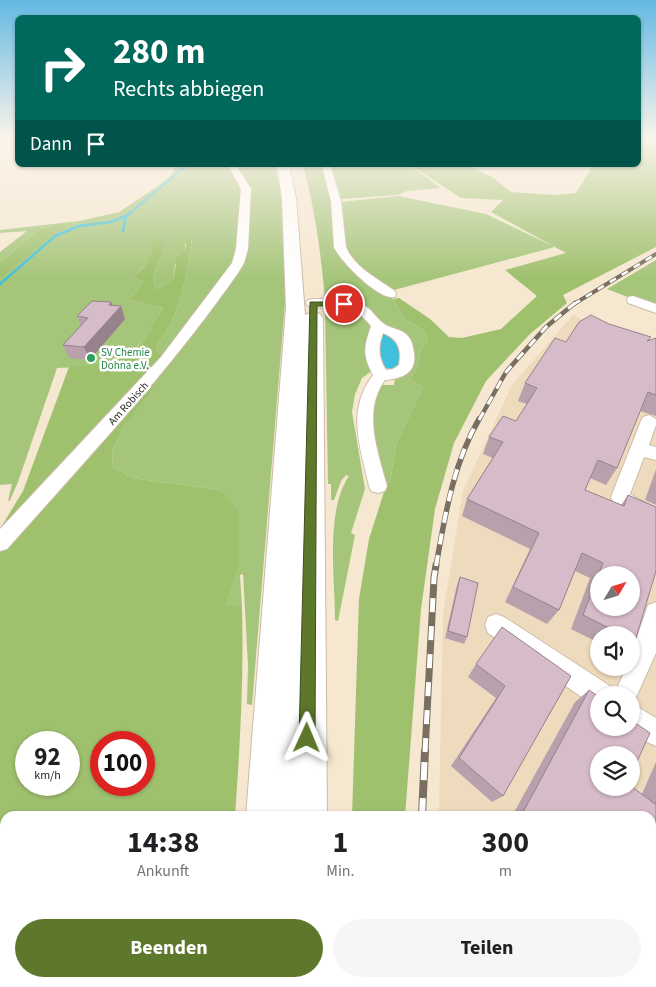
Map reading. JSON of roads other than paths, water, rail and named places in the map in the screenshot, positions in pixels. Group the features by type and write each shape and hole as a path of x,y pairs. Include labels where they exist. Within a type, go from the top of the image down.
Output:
{"highway":[{"path":"267,811 292,411 296,309 287,186"},
{"path":"301,186 310,247 313,304 306,811"}],"street":[{"name":"Am Robisch","path":"0,543 132,400 166,360 232,273 238,263 242,249 246,189 244,186"},
{"path":"332,186 336,201 340,247 343,254 354,267 390,294"},
{"path":"633,300 656,309"},
{"path":"378,326 402,337 406,344 409,362 402,371 394,374 380,375"},
{"path":"649,421 620,497 656,519"},
{"path":"639,448 656,454"},
{"path":"630,686 645,651 656,612"},
{"path":"640,722 656,733"}],"lane":[{"path":"313,304 348,304 360,307 367,312 378,326 370,351 372,360 380,375 372,383 364,410 364,421 378,486"},
{"path":"496,625 590,688"}],"water":[{"path":"382,335 395,336 405,364 392,370 380,366 376,344"}],"waterway":[{"path":"130,213 162,186"},
{"path":"126,216 132,212"},
{"path":"0,284 55,236 79,226 111,222 126,216"},
{"path":"123,231 126,216"}],"railway":[{"path":"574,304 656,254"},
{"path":"479,420 506,372 546,327 575,303"},
{"path":"436,566 456,472 479,419"},
{"path":"425,752 436,565"},
{"path":"422,811 425,751"}],"place":[{"name":"SV Chemie Dohna e.V.","path":"91,358"}]}
